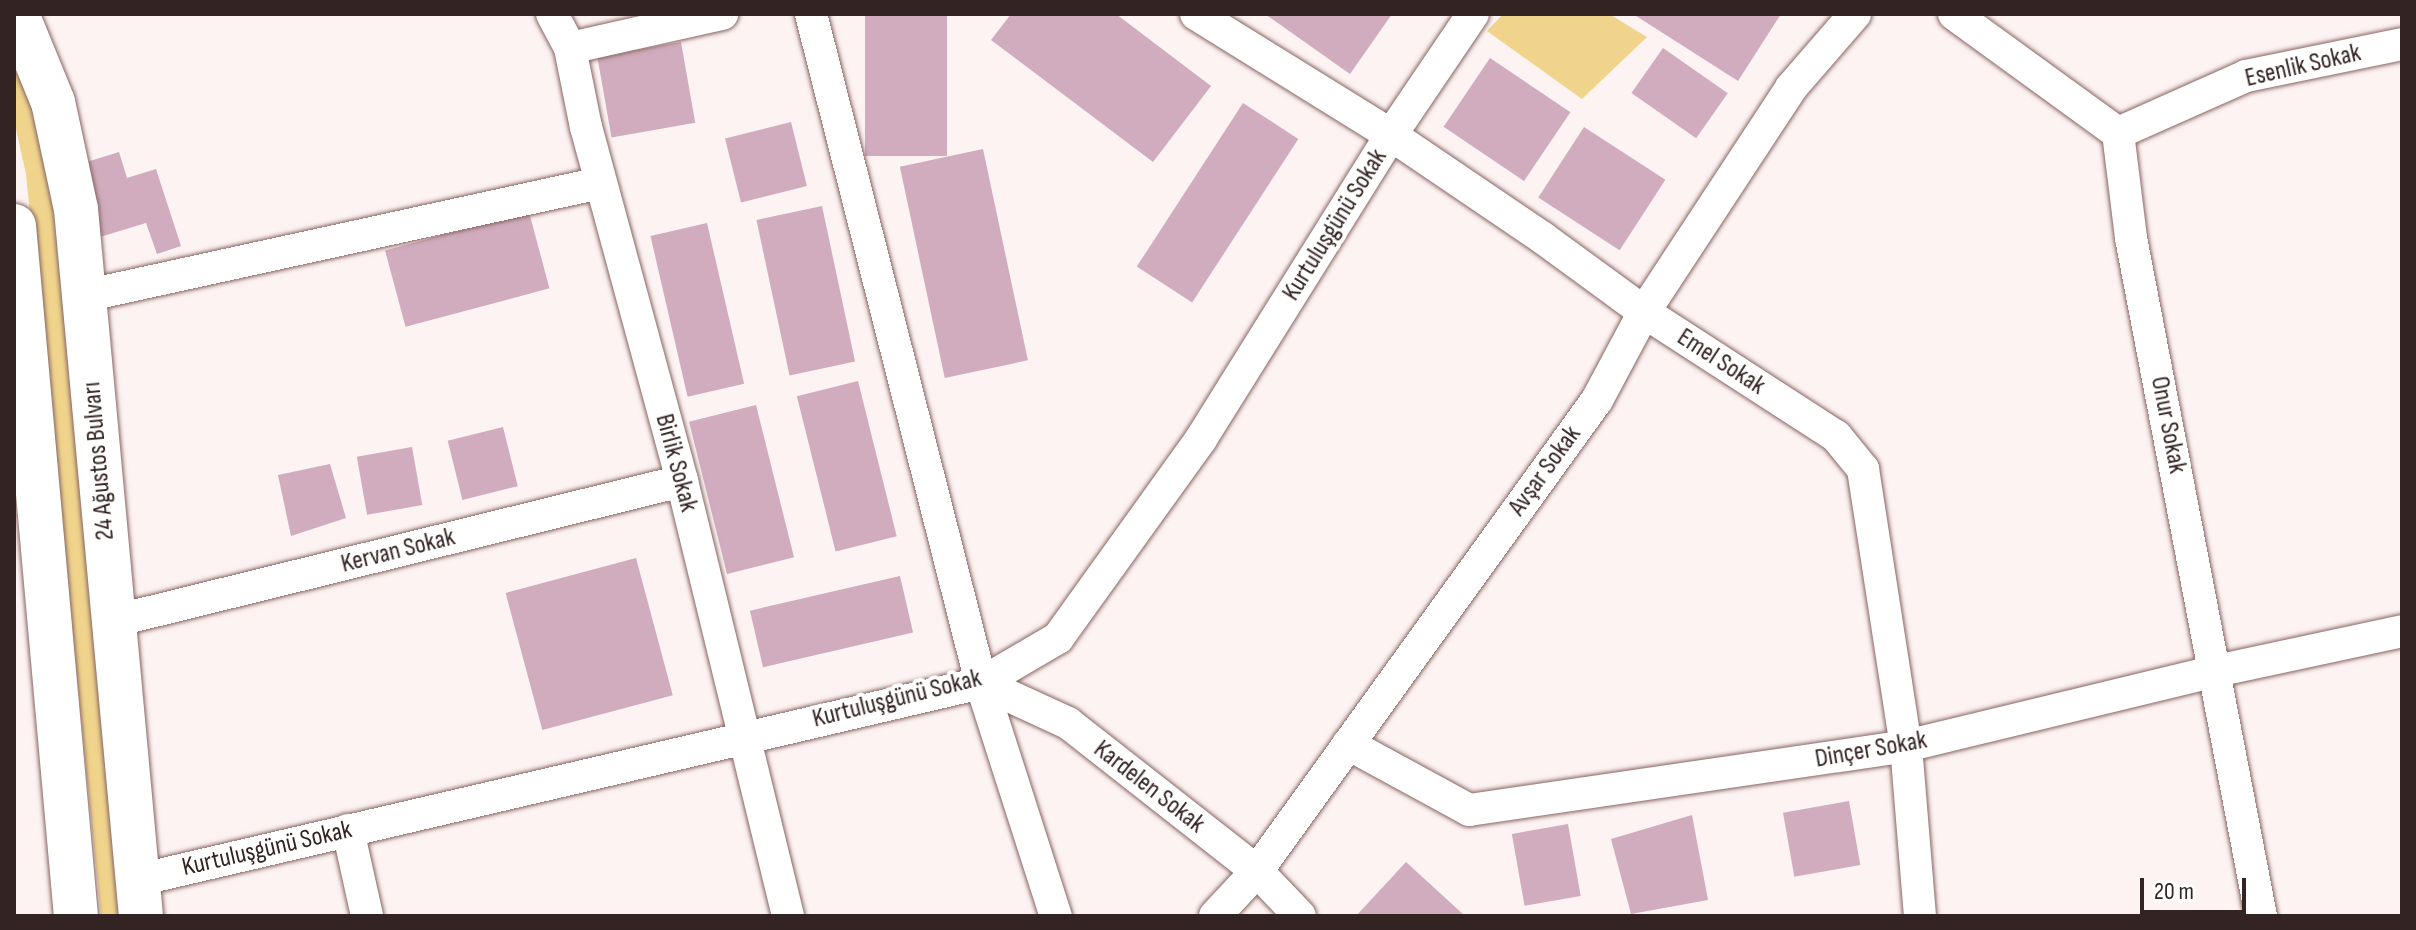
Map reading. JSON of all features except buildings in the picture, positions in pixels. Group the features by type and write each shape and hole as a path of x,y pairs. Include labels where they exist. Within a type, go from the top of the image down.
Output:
{"main road":[{"name":"24 Ağustos Bulvarı","path":"17,14 53,102 76,209 140,898"},
{"path":"14,226 76,916"}],"street":[{"name":"Birlik Sokak","path":"552,14 570,48 600,183 682,481 788,916"},
{"path":"570,48 722,14"},
{"path":"811,14 981,683 1056,916"},
{"name":"Emel Sokak","path":"1196,14 1391,135 1543,238 1644,312 1836,436 1863,469 1906,746 1920,916"},
{"name":"Kurtuluşgünü Sokak","path":"140,898 348,830 742,736 981,683 1058,638 1201,439 1391,135 1473,14"},
{"name":"Avşar Sokak","path":"1215,916 1257,871 1597,400 1644,312 1791,88 1855,14"},
{"path":"1954,14 2118,133"},
{"name":"Esenlik Sokak","path":"2118,133 2246,76 2402,44"},
{"name":"Onur Sokak","path":"2118,133 2131,238 2261,916"},
{"path":"84,296 600,183"},
{"name":"Kervan Sokak","path":"114,621 682,481"},
{"name":"Dinçer Sokak","path":"1348,744 1469,810 1906,746 2216,671 2402,631"},
{"name":"Kardelen Sokak","path":"981,683 1068,723 1257,871 1300,916"},
{"path":"348,830 367,916"}],"shaded area":[{"path":"1503,14 1609,14 1647,37 1582,99 1487,31"},
{"path":"14,59 28,87 51,186 123,916 101,916 26,174 14,120"}]}
